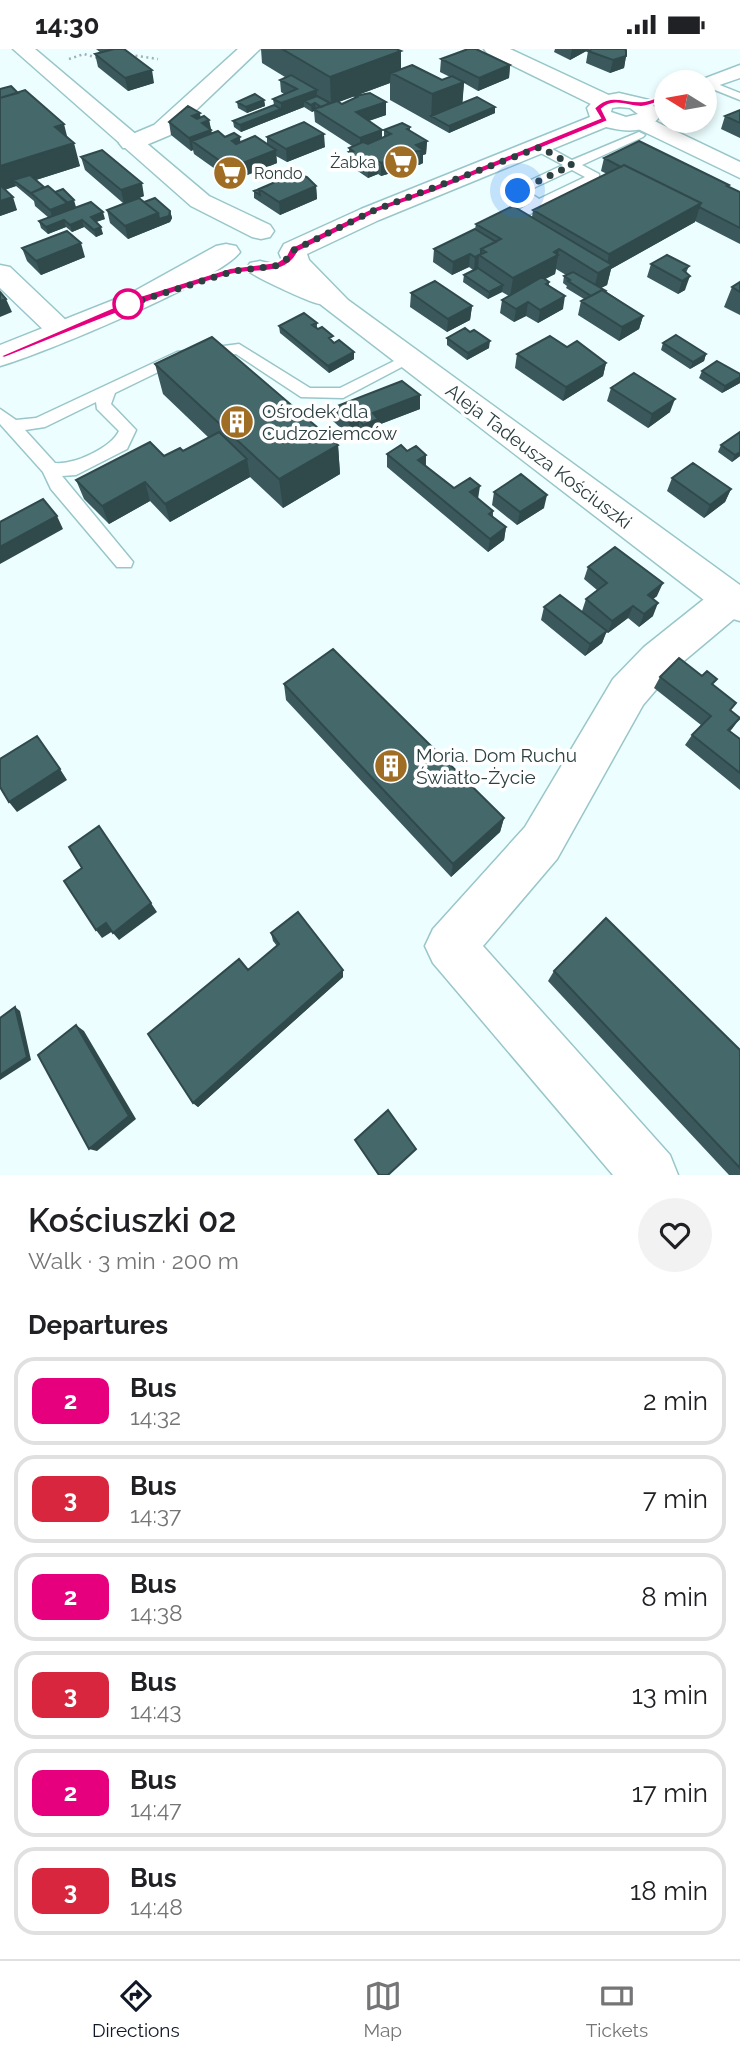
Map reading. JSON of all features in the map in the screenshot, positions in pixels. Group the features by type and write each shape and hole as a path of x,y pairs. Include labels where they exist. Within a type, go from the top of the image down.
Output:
{"street":[{"name":"Aleja Tadeusza Kościuszki","path":"23,49 200,201 228,235 241,258 338,306 735,603"},
{"path":"131,143 162,130 250,49"},
{"path":"494,49 605,111"},
{"path":"718,79 740,71"},
{"path":"241,258 242,234 281,242 375,210 540,147 626,100 641,121 740,171"},
{"path":"641,121 654,109"},
{"name":"Aleja Tadeusza Kościuszki","path":"200,201 281,242 296,263 338,306"},
{"path":"0,356 241,258 281,264 281,242"},
{"path":"0,273 61,331"},
{"path":"650,1175 450,946 541,843 628,692 658,659 735,603"}],"lane":[{"path":"718,89 740,97"},
{"path":"538,204 518,191 572,165 641,121"},
{"path":"513,217 595,177 540,147"},
{"path":"25,440 39,423 84,402 106,398 182,355 239,349 307,393 343,393 409,359"},
{"path":"50,469 70,471 121,445 128,430 106,398"},
{"path":"6,420 39,423"},
{"path":"6,420 50,469 57,485 124,562"}],"path":[{"path":"62,61 84,54 105,60"},
{"path":"127,55 158,59"}],"building":[{"path":"124,49 152,70 125,78 95,54"},
{"path":"282,49 396,49 401,51 330,77"},
{"path":"468,49 476,49 510,65 479,78 441,59"},
{"path":"624,49 626,56 613,60 588,51"},
{"path":"412,65 442,80 452,76 464,82 432,94 391,73"},
{"path":"291,75 317,90 281,103 273,99 297,89 280,80"},
{"path":"11,86 18,93 0,98 0,89"},
{"path":"25,90 64,124 55,127 74,143 0,166 0,98"},
{"path":"370,93 386,102 356,112 382,130 360,138 314,109 337,101 342,104 357,97 355,96"},
{"path":"255,94 264,100 246,107 237,102"},
{"path":"317,96 330,103 321,107 304,101"},
{"path":"477,97 495,107 449,126 431,116"},
{"path":"274,105 281,109 240,125 233,121"},
{"path":"188,106 200,113 192,116 197,119 204,116 209,120 202,123 211,130 189,138 169,122"},
{"path":"740,110 740,123 725,116"},
{"path":"304,122 324,134 286,149 267,137"},
{"path":"402,123 427,141 416,145 423,150 411,152 394,161 378,161 368,165 349,152 353,151 349,148 363,142 368,144 391,134 384,130"},
{"path":"218,131 225,137 234,133 240,137 232,141 236,144 255,136 276,150 230,168 192,141"},
{"path":"639,141 740,192 740,228 699,207 701,203 604,158"},
{"path":"102,150 142,183 121,190 81,157"},
{"path":"624,165 701,203 609,254 533,210"},
{"path":"296,173 307,177 316,186 279,202 259,189"},
{"path":"30,175 44,187 32,194 13,180"},
{"path":"0,185 13,197 0,201"},
{"path":"48,186 68,203 50,210 31,193"},
{"path":"63,189 74,200 67,203 55,192"},
{"path":"139,198 158,213 125,226 107,210"},
{"path":"155,198 170,211 169,216 159,219 158,213 144,202"},
{"path":"91,202 103,212 91,217 101,227 94,230 82,220 70,225 64,220 46,227 39,221"},
{"path":"513,206 612,265 598,273 559,249 554,252 558,255 513,278 479,255 486,252 481,249 501,239 476,224"},
{"path":"475,229 496,242 481,249 481,254 475,257 470,254 453,262 434,249"},
{"path":"67,231 81,243 36,261 22,248"},
{"path":"667,255 689,266 683,270 690,276 682,281 651,264"},
{"path":"478,268 503,285 489,292 464,275"},
{"path":"573,272 606,291 602,290 591,296 564,276"},
{"path":"542,277 549,282 546,284 565,296 540,310 528,302 516,309 502,300"},
{"path":"435,281 472,306 448,319 411,293"},
{"path":"740,282 740,292 732,287"},
{"path":"602,290 643,316 622,327 581,301"},
{"path":"304,313 317,323 312,325 318,329 322,327 333,336 329,338 334,343 339,340 354,352 328,366 279,326"},
{"path":"465,328 470,332 474,330 490,341 468,353 447,338"},
{"path":"676,335 706,354 693,362 663,343"},
{"path":"550,336 567,347 577,341 606,363 566,387 517,354"},
{"path":"212,337 338,445 279,479 155,364"},
{"path":"717,361 740,374 740,377 725,386 702,371"},
{"path":"634,373 675,399 652,414 611,388"},
{"path":"402,381 420,395 373,413 378,419 363,425 359,419 349,422 332,408"},
{"path":"219,432 247,459 165,504 145,482 102,506 76,480 150,442 164,456 180,448 183,451"},
{"path":"740,432 740,452 735,455 721,445"},
{"path":"401,445 407,451 416,446 426,455 418,460 454,488 470,478 480,486 470,492 493,511 489,514 506,527 490,539 387,454"},
{"path":"693,463 731,489 710,505 672,478"},
{"path":"521,474 547,495 520,512 494,492"},
{"path":"43,499 57,516 0,547 0,522"},
{"path":"615,547 663,583 648,595 658,603 644,614 633,606 612,621 586,599 607,583 588,567"},
{"path":"560,595 607,631 590,644 544,607"},
{"name":"Moria. Dom Ruchu Światło-Życie","path":"333,649 504,818 453,864 284,684"},
{"path":"679,658 702,676 707,671 717,679 712,684 736,703 730,710 740,718 728,730 740,739 740,773 692,735 711,716 660,677"},
{"path":"37,736 60,769 9,802 0,787 0,759"},
{"path":"99,826 151,903 113,933 106,923 96,930 64,881 82,868 69,847"},
{"path":"298,912 343,970 193,1103 148,1034 239,959 248,970 279,944 271,933"},
{"path":"606,918 740,1050 740,1168 554,971"},
{"path":"15,1007 27,1057 0,1075 0,1018"},
{"path":"76,1025 129,1116 89,1149 38,1055"},
{"path":"388,1110 416,1149 388,1175 379,1175 355,1140"}],"bus line":[{"name":"2","path":"0,356 141,299 234,271 281,264 294,250 375,210 540,147 605,119 598,112 598,108 605,102 626,100 641,104 654,100"}],"place":[{"name":"Żabka","path":"401,162"},
{"name":"Rondo","path":"230,173"},
{"name":"Ośrodek dla Cudzoziemców","path":"237,422"},
{"name":"Moria. Dom Ruchu Światło-Życie","path":"391,766"}],"route":[{"path":"128,304 123,306 234,271 281,264 294,250 375,210 540,147 572,165 518,191"}]}
